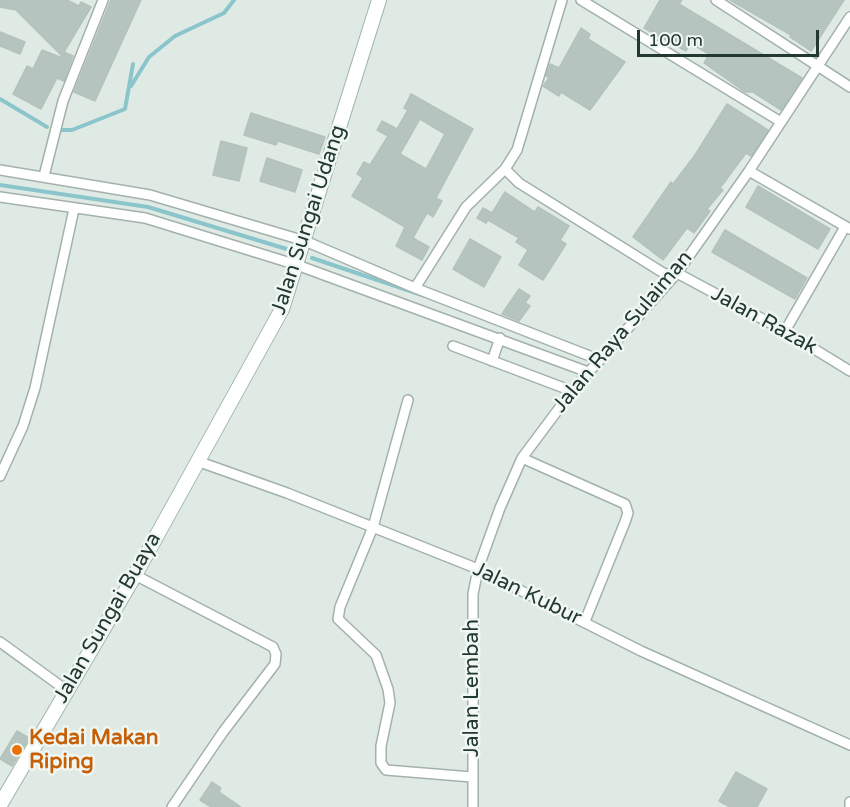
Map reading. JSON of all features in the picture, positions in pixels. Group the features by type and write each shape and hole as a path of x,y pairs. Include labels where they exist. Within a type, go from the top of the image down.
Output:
{"street":[{"path":"44,176 63,101 103,0"},
{"name":"Jalan Sungai Udang","path":"197,461 274,326 305,241 379,0"},
{"path":"415,288 466,207 505,169 517,150 562,0"},
{"path":"581,0 780,122"},
{"path":"716,0 850,87"},
{"name":"Jalan Raya Sulaiman","path":"478,569 500,508 522,458 572,391 676,273 749,171 850,17"},
{"name":"Jalan Razak","path":"505,169 519,183 665,273 676,273 785,331 850,371"},
{"path":"0,170 150,195 305,241 415,288 600,360"},
{"path":"749,171 848,228 785,331"},
{"path":"0,197 145,218 297,265 588,372"},
{"path":"0,476 23,426 35,388 74,209"},
{"path":"492,361 500,338"},
{"path":"453,346 572,391"},
{"path":"408,400 373,527 340,607 338,619 376,655 388,689 390,704 381,747 381,764 386,770 472,777"},
{"path":"522,458 625,504 628,513 625,522 585,621"},
{"name":"Jalan Kubur","path":"197,461 478,569 651,656 850,745"},
{"name":"Jalan Sungai Buaya","path":"0,806 135,575 197,461"},
{"name":"Jalan Lembah","path":"473,807 472,617 478,569"},
{"path":"135,575 273,647 276,654 275,664 223,732 172,807"},
{"path":"0,642 66,690"},
{"path":"850,802 850,807"}],"building":[{"path":"0,0 67,0 79,6 81,2 91,7 64,52 73,56 64,81 57,78 41,109 13,94 27,66 33,69 42,50 65,59 16,10 0,7"},
{"path":"111,0 141,0 95,101 74,92"},
{"path":"660,0 682,0 679,4 802,78 781,110 753,92 745,92 704,63 709,54 690,43 686,51 644,28"},
{"path":"730,0 844,0 811,51 790,37 791,35"},
{"path":"581,28 590,34 588,39 625,62 590,110 561,92 559,96 543,86 549,78 546,76 550,64 559,68"},
{"path":"0,32 25,42 20,54 0,46"},
{"path":"411,94 473,129 436,198 442,201 433,217 427,213 413,238 429,247 422,260 396,246 405,227 352,196 363,178 357,174 364,162 370,165 388,136 377,130 382,121 397,129 408,110 404,108","holes":["420,119 445,134 426,169 400,154"]},
{"path":"727,104 768,130 751,156 746,153 720,188 723,190 707,209 710,211 694,233 687,228 663,260 633,237 671,182 673,184 695,155"},
{"path":"251,113 325,137 319,154 278,141 276,145 244,135"},
{"path":"221,141 247,148 239,181 213,175"},
{"path":"267,158 302,170 295,192 260,181"},
{"path":"758,186 830,229 818,249 746,207"},
{"path":"505,192 535,212 538,207 569,226 560,240 566,244 543,280 519,265 528,250 516,242 519,238 488,220 486,223 477,218 483,208 492,213"},
{"path":"725,230 807,278 795,299 712,252"},
{"path":"470,239 501,257 484,287 453,269"},
{"path":"519,289 530,296 525,303 530,306 519,321 502,314"},
{"name":"Kedai Makan Riping","path":"17,731 29,738 12,766 0,759"},
{"path":"736,772 767,789 757,807 730,807 719,801"},
{"path":"212,782 221,788 219,792 241,807 211,807 200,800"}],"waterway":[{"path":"131,86 149,57 175,36 224,13 234,0"},
{"path":"59,130 72,130 125,109 133,64"},
{"path":"0,99 47,127"},
{"path":"0,185 148,207 290,250"},
{"path":"312,258 425,296"}],"place":[{"name":"Kedai Makan Riping","path":"17,750"}]}
